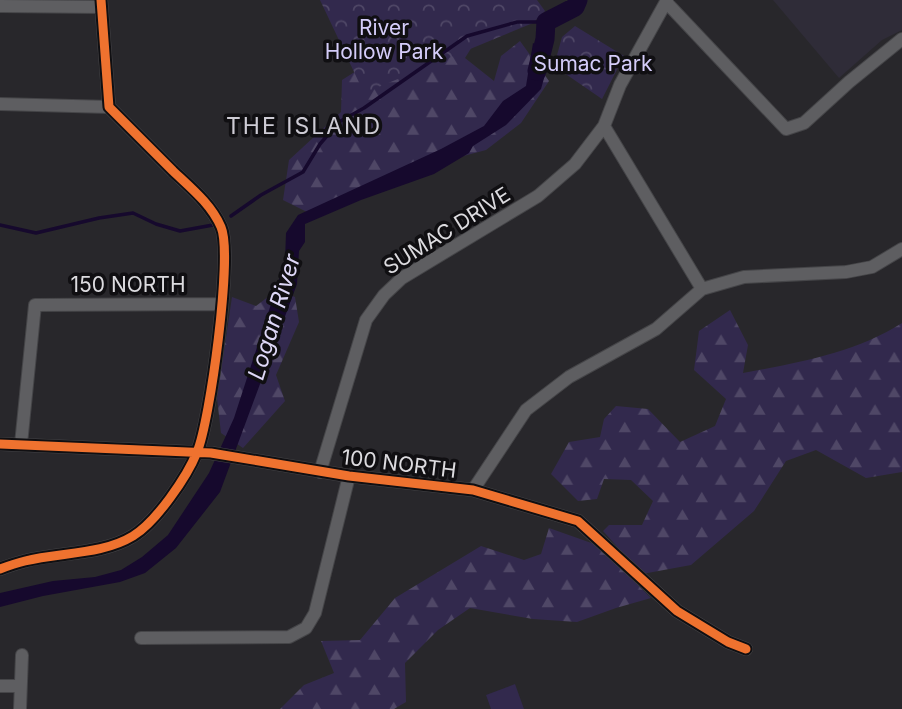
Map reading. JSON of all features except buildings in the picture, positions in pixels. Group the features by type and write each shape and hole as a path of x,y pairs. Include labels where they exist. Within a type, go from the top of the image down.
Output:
{"street":[{"path":"666,1 786,129 804,122 902,39"},
{"name":"SUMAC DRIVE","path":"320,472 366,320 384,295 402,278 538,196 575,164 604,125 620,85 666,1"},
{"path":"0,6 101,3 109,107 209,206 222,229 225,255 218,347 203,436 198,452 164,506 135,536 96,548 25,561 0,569"},
{"path":"0,104 109,107"},
{"path":"604,125 702,289"},
{"path":"473,490 526,410 569,377 656,329 702,289 744,277 846,272 872,267 902,249"},
{"name":"150 NORTH","path":"21,444 35,305 221,304"},
{"name":"100 NORTH","path":"0,444 198,452 320,472 473,490 578,521 677,611 728,642 746,649"},
{"path":"141,638 289,637 306,628 315,613 349,476"},
{"path":"20,709 22,655"},
{"path":"0,686 20,686"}],"shaded area":[{"path":"773,0 902,0 902,30 882,40 839,78"}],"green space":[{"name":"River Hollow Park","path":"320,0 537,0 545,11 533,23 364,93"},
{"name":"Sumac Park","path":"575,26 624,56 602,99 554,66 562,37"},
{"path":"422,29 475,42 465,58 494,81 501,56 520,41 549,81 521,123 486,150 407,171 307,212 283,200 289,160 341,112 342,80"},
{"path":"277,290 295,297 299,322 276,375 285,401 243,448 221,433 217,398 232,297 256,306"},
{"path":"730,310 748,345 743,373 805,361 845,349 902,323 902,472 866,478 816,450 786,461 754,511 691,565 642,574 603,531 609,525 642,525 653,501 631,480 604,479 597,499 578,501 551,474 569,442 600,437 604,419 616,406 648,409 680,442 715,426 726,399 694,370 699,331"},
{"path":"549,528 597,545 651,598 577,622 533,619 470,608 438,630 405,663 406,702 394,709 280,709 304,685 334,673 321,641 360,640 395,598 481,546 524,560 541,554"},
{"path":"515,684 524,709 491,709 486,695"}],"water":[{"path":"533,43 551,53 541,89 506,125 473,146 469,153 434,174 361,200 305,224 305,242 299,251 297,284 220,492 176,548 145,573 120,582 0,607 0,593 121,570 142,557 168,535 209,473 234,418 285,261 286,233 298,215 441,149 484,126 503,101 526,86"}],"waterway":[{"name":"Logan River","path":"537,71 546,22 575,7 578,0"},
{"path":"231,216 261,195 303,172 320,144 339,122 364,108 467,36 517,22 546,22"},
{"path":"0,225 36,233 133,213 180,231 213,225"}],"cycle path":[{"path":"0,569 38,558 108,547 133,536 151,520 178,486 197,452 208,408 222,302 224,243 221,227 200,197 109,107 101,0"},
{"path":"0,444 211,453 349,476 473,490 578,521 677,611 728,642 746,649"}],"district":[{"name":"THE ISLAND","path":"304,126"}]}
